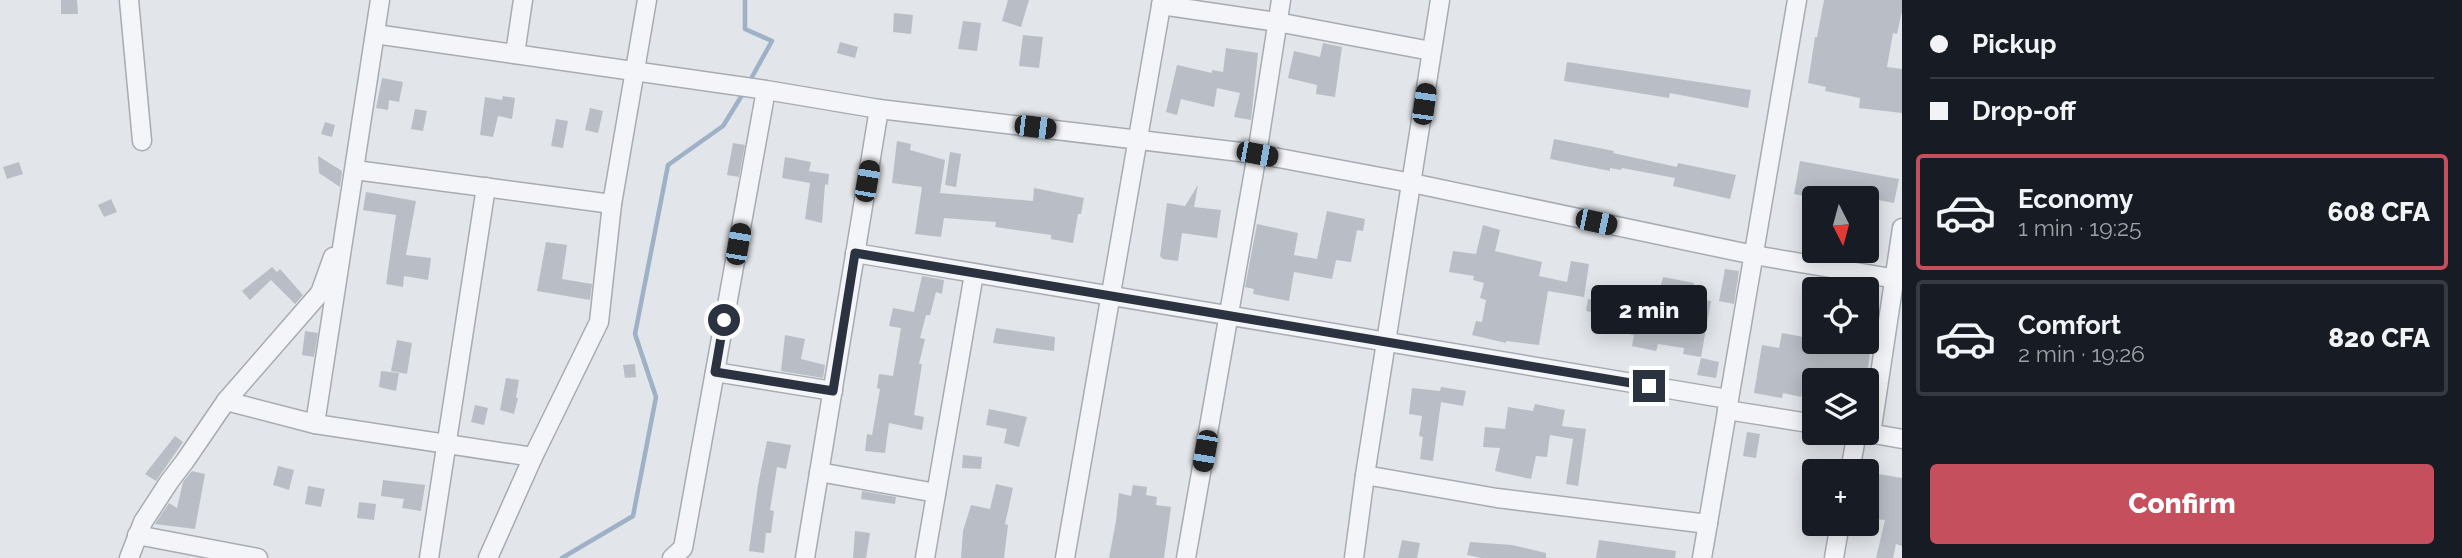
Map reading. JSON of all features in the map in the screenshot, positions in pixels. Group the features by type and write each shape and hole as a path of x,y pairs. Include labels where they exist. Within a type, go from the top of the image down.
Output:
{"street":[{"path":"130,0 142,141"},
{"path":"315,424 380,0"},
{"path":"515,54 523,0"},
{"path":"488,558 533,457 599,322 611,204 647,0"},
{"path":"1186,558 1257,154 1281,0"},
{"path":"1354,558 1440,0"},
{"path":"1702,558 1797,0"},
{"path":"1065,558 1161,3 1431,51"},
{"path":"375,34 766,90 879,109 1257,154 1412,183 1754,255 1898,279"},
{"path":"672,558 683,548 766,90"},
{"path":"805,558 879,109"},
{"path":"355,170 611,204"},
{"path":"429,558 486,187"},
{"path":"129,558 137,535 169,482 226,401 320,293 350,202"},
{"path":"1878,368 1898,279 1902,228"},
{"path":"855,253 1386,343 1727,404 1802,421"},
{"path":"925,558 974,274"},
{"path":"715,372 833,391"},
{"path":"226,401 315,424 533,457"},
{"path":"1879,435 1902,439"},
{"path":"819,472 936,493"},
{"path":"1365,475 1497,498 1708,524"},
{"path":"137,535 258,558"},
{"path":"1834,558 1838,536"}],"building":[{"path":"61,0 77,0 78,14 61,14"},
{"path":"1008,0 1029,0 1021,27 1002,21"},
{"path":"1824,0 1902,0 1897,34 1893,33 1887,67 1902,69 1902,113 1859,108 1860,98 1825,91 1826,87 1808,83"},
{"path":"894,13 913,15 911,34 893,32"},
{"path":"963,21 981,23 977,51 958,49"},
{"path":"1023,35 1043,37 1039,68 1019,66"},
{"path":"840,42 858,47 855,58 837,53"},
{"path":"1323,43 1342,47 1335,97 1316,94 1317,85 1288,78 1294,51 1320,57"},
{"path":"1226,48 1258,53 1251,120 1234,117 1240,93 1217,88 1214,107 1181,99 1177,115 1166,112 1177,65 1212,73 1212,70 1223,72"},
{"path":"1567,62 1751,90 1748,108 1670,93 1669,98 1564,81"},
{"path":"382,78 403,82 399,102 389,100 388,110 376,108"},
{"path":"503,96 515,98 512,119 498,116 493,137 480,135 485,97 502,100"},
{"path":"590,108 603,111 598,133 585,130"},
{"path":"415,109 427,111 423,131 411,129"},
{"path":"556,119 568,121 563,148 551,146"},
{"path":"325,122 335,125 332,137 321,134"},
{"path":"1554,139 1677,167 1678,163 1736,175 1730,199 1673,186 1675,178 1622,168 1610,168 1610,171 1550,159"},
{"path":"897,141 911,144 910,150 945,160 940,193 1033,201 1034,188 1084,198 1073,243 1051,239 1051,235 995,227 996,222 944,218 941,237 915,234 922,187 892,183"},
{"path":"733,143 745,145 739,177 727,175"},
{"path":"950,152 961,154 956,187 945,185"},
{"path":"318,156 342,171 340,187 319,173"},
{"path":"785,157 811,162 809,171 829,174 828,185 825,184 822,223 805,219 810,183 782,178"},
{"path":"1800,161 1899,179 1894,203 1880,200 1880,186 1802,186 1802,196 1794,194"},
{"path":"19,162 23,174 7,179 3,167"},
{"path":"1198,185 1194,207 1221,210 1217,238 1182,233 1178,261 1163,259 1160,256 1167,203 1185,206"},
{"path":"366,192 416,201 406,255 431,258 428,280 404,276 403,287 386,284 396,215 363,210"},
{"path":"111,199 117,212 104,217 98,205"},
{"path":"1327,211 1365,219 1363,231 1357,230 1351,262 1336,260 1332,279 1294,272 1289,301 1253,294 1254,289 1245,287 1257,224 1298,233 1294,255 1317,259"},
{"path":"1483,225 1500,230 1495,251 1542,262 1539,276 1567,282 1571,261 1589,264 1584,297 1548,291 1539,345 1506,343 1472,335 1476,321 1482,322 1486,300 1480,298 1484,283 1473,280 1474,276 1449,272 1453,251 1476,254"},
{"path":"546,242 567,245 562,279 592,284 590,300 537,291"},
{"path":"272,267 277,272 280,269 303,295 295,304 271,280 250,300 242,291"},
{"path":"1725,269 1739,271 1734,304 1719,301"},
{"path":"922,276 944,280 942,294 936,292 920,338 925,339 919,364 922,364 914,415 924,417 922,430 889,423 885,453 865,451 867,434 872,435 880,389 877,388 879,374 893,376 901,328 889,326 893,308 914,312"},
{"path":"1663,277 1694,283 1691,298 1711,301 1701,357 1683,354 1684,348 1658,344 1656,351 1632,346 1634,335 1599,329 1601,314 1586,311 1588,299 1654,313"},
{"path":"996,328 1055,337 1054,351 993,343"},
{"path":"305,331 318,333 314,357 302,355"},
{"path":"1782,333 1802,337 1802,354 1870,354 1868,368 1802,368 1801,397 1783,393 1782,398 1754,393 1762,345 1779,348"},
{"path":"785,335 805,339 801,359 825,365 823,378 781,371"},
{"path":"397,340 412,343 407,374 391,371"},
{"path":"1701,358 1719,362 1716,378 1697,375"},
{"path":"635,364 636,377 625,378 623,365"},
{"path":"381,371 399,373 396,391 379,387"},
{"path":"506,378 519,380 514,414 500,410"},
{"path":"1441,387 1466,391 1463,406 1441,402 1433,461 1420,459 1422,416 1409,414 1412,388 1440,391"},
{"path":"1535,404 1565,410 1562,426 1586,429 1578,486 1566,484 1573,439 1550,435 1547,457 1536,456 1531,479 1495,471 1500,448 1483,447 1485,427 1505,429 1508,407 1533,411"},
{"path":"475,405 488,408 484,425 471,422"},
{"path":"989,409 1027,417 1019,447 1004,443 1007,429 986,425"},
{"path":"1747,432 1760,434 1756,458 1743,456"},
{"path":"175,436 183,442 156,481 145,474"},
{"path":"767,441 791,445 786,469 777,467 770,510 774,511 771,533 766,533 764,553 749,551"},
{"path":"963,455 982,457 981,469 962,468"},
{"path":"278,466 294,470 289,490 273,485"},
{"path":"192,471 205,474 195,529 155,524 169,503 177,508 183,482"},
{"path":"1879,474 1902,478 1902,546 1896,544 1893,558 1876,558 1885,520 1879,519"},
{"path":"383,480 425,485 421,511 402,508 404,499 381,496"},
{"path":"996,484 1013,488 1005,524 1008,525 1004,558 961,558 963,531 971,505 990,509"},
{"path":"1133,485 1147,487 1146,495 1157,497 1156,505 1171,507 1164,558 1109,558 1119,493 1131,496"},
{"path":"308,486 325,489 321,507 305,504"},
{"path":"862,491 896,497 895,504 861,499"},
{"path":"359,502 376,504 374,520 357,518"},
{"path":"855,531 870,533 866,558 853,558"},
{"path":"1402,540 1420,543 1417,558 1398,558"},
{"path":"1599,540 1676,551 1675,558 1596,558"},
{"path":"1470,542 1512,545 1546,553 1546,558 1482,558 1467,555"}],"waterway":[{"path":"745,0 745,29 772,41 748,84"},
{"path":"562,558 633,516 656,397 635,334 668,165 723,126 744,92"}],"route":[{"path":"724,320 715,372 833,391 855,253 1649,386"}]}
